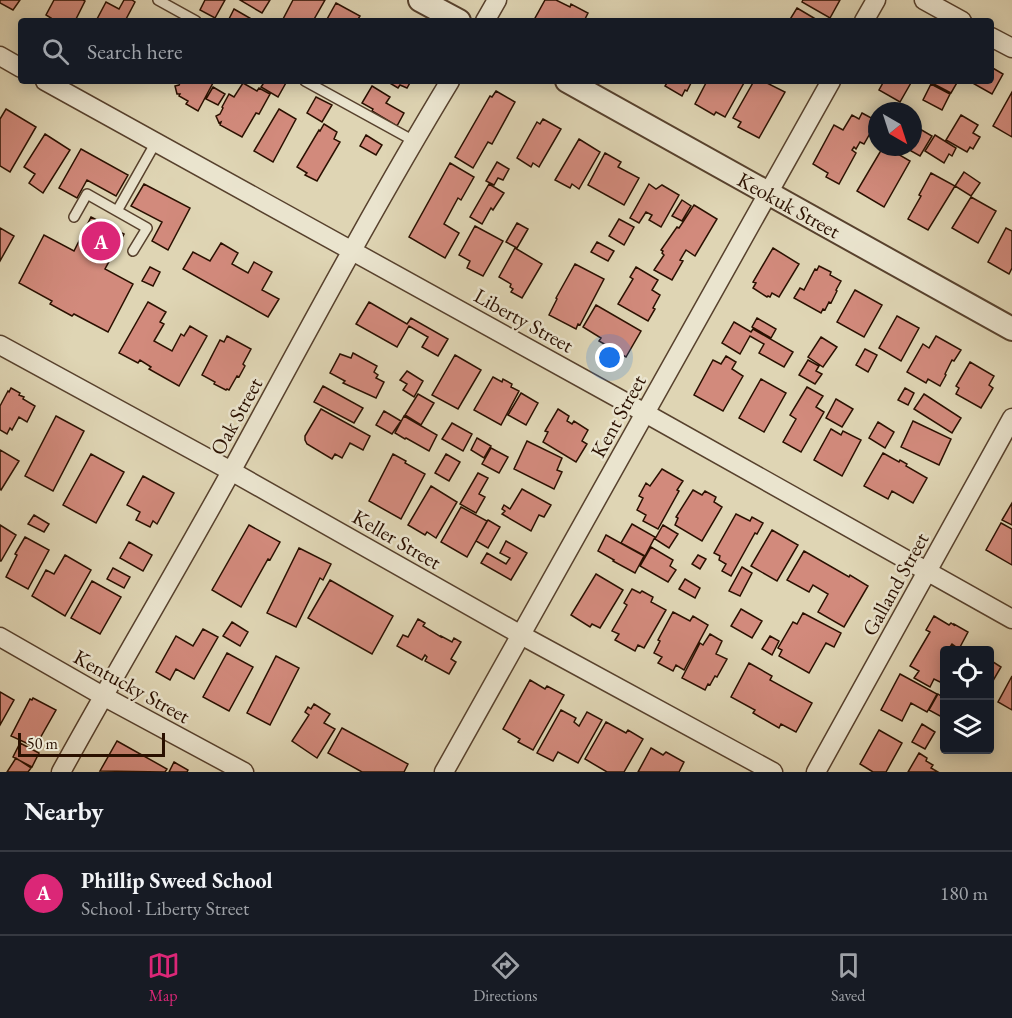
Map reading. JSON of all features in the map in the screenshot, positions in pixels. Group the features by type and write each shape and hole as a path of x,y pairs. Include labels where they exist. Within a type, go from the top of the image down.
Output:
{"street":[{"path":"420,0 453,18"},
{"path":"487,18 497,0"},
{"path":"866,18 876,0"},
{"path":"924,0 957,18"},
{"path":"994,39 1012,48"},
{"path":"0,56 18,66"},
{"name":"Liberty Street","path":"50,84 1012,619"},
{"name":"Oak Street","path":"61,772 231,471 351,250 448,84"},
{"name":"Keokuk Street","path":"572,84 1012,329"},
{"name":"Kent Street","path":"444,772 829,84"},
{"name":"Keller Street","path":"0,345 772,772"},
{"name":"Galland Street","path":"816,772 1012,418"},
{"name":"Kentucky Street","path":"0,637 244,772"}],"lane":[{"path":"158,0 191,18"},
{"path":"310,84 414,141"},
{"path":"117,211 156,142"},
{"path":"74,217 87,194 147,228 134,252"}],"building":[{"path":"0,0 20,0 13,10 0,3"},
{"path":"54,0 85,1 76,18 51,18 46,15"},
{"path":"124,0 135,2 127,18 98,18 106,2 119,9"},
{"path":"205,0 225,0 215,18 200,10"},
{"path":"240,0 270,0 262,13"},
{"path":"293,0 325,0 315,18 284,18"},
{"path":"545,0 556,0 570,7 571,4 588,13 586,18 535,18"},
{"path":"803,0 840,0 830,18 802,2"},
{"path":"336,3 360,16 359,18 328,18"},
{"path":"797,8 814,18 791,18"},
{"path":"234,9 250,18 230,18"},
{"path":"994,69 1003,74 992,94 974,84 994,84"},
{"path":"212,84 198,111 186,104 188,101 177,94 175,86"},
{"path":"242,84 257,91 259,88 270,94 242,137 220,125 221,122 219,123 216,116 220,114 229,94 234,97"},
{"path":"263,84 285,84 278,97 261,87"},
{"path":"391,84 409,84 407,88 400,85 398,88"},
{"path":"666,84 690,84 682,96 665,86"},
{"path":"705,84 743,84 725,117 716,112 714,115 695,104"},
{"path":"752,84 769,84 785,92 759,138 738,127 741,122 733,118"},
{"path":"882,84 910,84 900,102 879,90"},
{"path":"931,84 950,94 942,110 923,100"},
{"path":"934,84 956,84 951,93"},
{"path":"372,86 390,97 386,103 404,113 397,126 362,103"},
{"path":"213,87 225,94 218,105 206,99"},
{"path":"496,91 515,102 492,144 488,142 473,168 455,157 490,96 492,97"},
{"path":"1012,92 1012,137 993,126"},
{"path":"316,97 332,105 322,122 307,113"},
{"path":"6,109 36,127 10,172 0,166 0,119"},
{"path":"279,109 296,119 273,162 254,151"},
{"path":"862,113 868,116 868,137 864,144 860,142 856,149 854,147 852,150 856,153 839,184 826,177 828,173 813,164 834,125 843,130 852,115 859,119"},
{"path":"961,115 978,125 973,133 980,137 973,149 970,147 967,152 946,140"},
{"path":"543,119 561,129 539,167 533,163 531,167 517,158 537,122 540,124"},
{"path":"324,124 337,132 334,139 340,142 317,181 305,175 307,173 297,167"},
{"path":"922,130 932,136 922,153"},
{"path":"45,134 70,150 43,193 29,183 35,174 24,167"},
{"path":"366,135 382,145 376,155 360,146"},
{"path":"935,135 956,148 952,156 949,154 944,163 925,151"},
{"path":"579,139 600,152 579,189 572,184 570,188 555,180"},
{"path":"81,149 128,175 116,196 87,180 77,198 59,188"},
{"path":"605,153 621,162 618,167 639,178 624,205 588,185"},
{"path":"878,156 901,156 910,161 884,207 857,191"},
{"path":"497,162 509,169 503,180 498,178 494,185 486,181"},
{"path":"450,163 474,177 461,200 458,198 444,224 459,233 445,258 409,237"},
{"path":"964,172 980,183 971,196 955,186"},
{"path":"931,173 955,186 928,230 908,219"},
{"path":"144,184 190,208 168,250 152,241 162,222 131,206"},
{"path":"489,184 504,193 493,210 491,208 482,224 470,217"},
{"path":"649,184 656,189 662,185 679,195 661,227 649,220 652,215 646,212 639,223 630,218"},
{"path":"971,197 996,211 978,243 952,228"},
{"path":"682,200 691,206 682,221 672,216"},
{"path":"694,205 717,219 695,256 686,250 680,260 683,261 672,280 654,270 664,255 661,250"},
{"path":"91,217 124,234 105,269 133,284 108,332 50,304 52,301 19,283 44,235 74,251"},
{"path":"619,219 634,227 624,245 609,236"},
{"path":"517,223 528,229 517,248 506,242"},
{"path":"475,226 503,241 483,276 467,268 470,261 459,255"},
{"path":"0,228 14,236 0,261"},
{"path":"1006,228 1012,231 1012,268 1009,274 988,262"},
{"path":"597,242 614,251 608,261 591,252"},
{"path":"221,243 238,253 232,264 248,273 254,262 272,272 262,290 279,299 268,317 183,269 193,252 210,261"},
{"path":"515,248 542,264 522,298 511,292 513,289 510,287 511,284 499,277"},
{"path":"773,248 799,264 779,297 772,293 770,297 767,297 753,288 756,283 753,282"},
{"path":"575,264 604,279 576,329 549,315"},
{"path":"819,266 831,272 830,275 841,281 831,303 829,302 821,313 794,298 800,288 804,290 815,269 817,270"},
{"path":"150,267 160,272 153,286 142,281"},
{"path":"636,267 658,280 652,290 660,295 648,321 618,304 633,279 630,277"},
{"path":"855,290 882,305 864,337 837,322"},
{"path":"148,302 166,312 160,322 164,324 154,341 172,351 181,334 184,336 190,326 207,336 179,386 149,369 151,367 140,360 138,363 119,353"},
{"path":"369,302 407,324 411,318 448,339 438,356 422,347 428,337 409,326 397,347 356,324"},
{"path":"596,305 641,331 626,357 599,341 601,338 583,327"},
{"path":"897,316 919,328 901,361 879,348"},
{"path":"757,318 776,329 771,338 752,327"},
{"path":"734,322 751,332 753,329 793,352 784,367 759,353 764,344 750,336 740,354 722,343"},
{"path":"227,336 251,349 243,364 245,366 229,390 214,384 215,382 202,375 220,340 224,342"},
{"path":"936,336 961,350 954,361 952,360 940,386 928,379 926,383 907,372 923,344 929,348"},
{"path":"821,337 837,347 823,367 808,357"},
{"path":"865,349 877,355 868,372 856,365"},
{"path":"353,353 377,366 374,372 378,375 376,378 384,382 376,398 343,383 345,381 330,373 340,354 351,358"},
{"path":"455,355 481,370 458,409 432,395"},
{"path":"726,356 736,362 732,369 743,376 723,411 694,395 713,360 721,364"},
{"path":"808,360 819,366 816,371 822,374 815,384 799,375"},
{"path":"970,362 994,376 989,385 993,388 981,408 956,394 959,388 956,386"},
{"path":"407,371 423,381 414,397 403,390 407,384 400,380"},
{"path":"493,377 502,382 503,379 519,391 501,425 474,410"},
{"path":"761,379 786,393 764,432 739,418"},
{"path":"323,386 363,408 354,423 314,402"},
{"path":"807,387 823,396 816,407 824,412 801,452 783,442 796,419 790,415"},
{"path":"11,388 35,406 27,422 19,417 7,434 0,430 0,406"},
{"path":"905,388 914,393 908,405 898,400"},
{"path":"521,393 538,403 526,425 508,415"},
{"path":"418,394 434,403 421,425 405,415"},
{"path":"924,394 961,418 952,433 914,409"},
{"path":"836,399 853,409 842,427 826,418"},
{"path":"321,409 370,436 363,450 350,443 342,458 335,454 332,459 307,444 305,436"},
{"path":"558,409 569,416 567,421 572,424 574,421 588,430 582,441 587,444 576,462 543,442 548,432 545,431"},
{"path":"384,411 401,421 392,434 376,425"},
{"path":"56,416 84,431 53,491 25,476"},
{"path":"404,416 437,435 429,451 395,433"},
{"path":"913,421 951,439 939,465 901,447"},
{"path":"878,422 894,432 885,448 869,438"},
{"path":"452,423 472,434 463,451 442,439"},
{"path":"831,429 841,435 843,431 861,440 842,476 814,460"},
{"path":"477,438 491,446 484,458 471,450"},
{"path":"527,441 562,458 557,470 562,472 554,489 514,469"},
{"path":"491,448 508,457 499,473 482,464"},
{"path":"0,450 19,461 1,490 0,489"},
{"path":"883,453 899,462 900,460 927,478 913,503 892,491 888,499 864,486"},
{"path":"91,454 124,472 96,523 63,505"},
{"path":"393,454 425,474 401,519 369,501"},
{"path":"446,454 460,462 449,481 435,473"},
{"path":"662,469 683,481 658,529 643,521 646,515 637,510 643,498 639,496 646,483 650,486"},
{"path":"478,473 488,478 479,494 485,497 476,513 460,504"},
{"path":"143,476 174,493 157,524 153,521 150,527 136,520 140,512 127,505"},
{"path":"431,486 457,502 436,538 427,532 425,535 408,525"},
{"path":"522,489 551,505 544,517 539,515 531,531 502,514 505,511 502,509 504,505 510,509"},
{"path":"693,490 702,495 705,491 716,497 714,502 722,507 702,541 675,525 678,518 676,517"},
{"path":"1012,503 1012,525 1002,520"},
{"path":"461,507 487,521 467,557 441,542"},
{"path":"736,514 750,521 752,517 763,523 731,576 722,571 726,564 719,560 720,556 714,553"},
{"path":"34,515 49,524 44,532 28,524"},
{"path":"488,520 500,527 488,548 476,541"},
{"path":"1001,523 1012,529 1012,565 986,550"},
{"path":"632,524 655,537 645,556 621,543"},
{"path":"0,525 16,535 1,561 0,561"},
{"path":"249,525 280,542 241,607 212,590"},
{"path":"663,525 678,534 669,548 655,539"},
{"path":"772,530 798,545 777,581 751,566"},
{"path":"606,535 644,556 635,573 598,551"},
{"path":"25,537 49,550 28,589 6,577"},
{"path":"506,541 527,553 511,580 481,563 487,553 506,564 510,558 500,553"},
{"path":"129,542 152,555 143,571 120,558"},
{"path":"651,547 673,560 670,566 676,570 668,582 640,566"},
{"path":"299,548 331,564 323,580 320,578 296,627 267,613"},
{"path":"804,551 868,586 844,627 818,612 828,594 813,585 809,592 787,580"},
{"path":"65,555 91,570 65,616 32,596 46,570 54,574"},
{"path":"698,555 706,559 700,569 692,564"},
{"path":"742,567 752,573 740,596 729,591"},
{"path":"113,568 130,577 124,588 107,579"},
{"path":"596,574 623,590 600,628 592,624 590,627 571,615"},
{"path":"685,579 700,588 695,598 679,589"},
{"path":"330,580 393,616 372,654 308,618"},
{"path":"92,581 121,597 100,634 71,618"},
{"path":"632,589 653,597 651,602 666,610 644,648 638,645 635,651 615,640 619,634 612,631 627,605 624,603"},
{"path":"741,609 762,621 752,638 731,626"},
{"path":"673,612 690,621 693,616 708,625 684,670 676,665 673,671 658,663 662,657 654,653 660,641 658,640"},
{"path":"803,613 841,633 834,647 826,643 809,673 779,656 782,650 778,648 793,622 797,624"},
{"path":"934,616 968,632 961,646 952,644 940,646 940,682 934,679 930,687 914,678 919,671 910,666 930,632 926,630"},
{"path":"418,619 425,623 423,626 441,637 452,642 454,638 461,642 451,659 456,662 449,674 425,661 427,657 425,655 422,660 397,646 403,635 408,637"},
{"path":"232,622 248,632 240,646 223,636"},
{"path":"203,629 218,637 194,679 176,669 170,680 156,672 176,636 193,646"},
{"path":"710,634 722,641 716,654 727,659 717,677 715,676 705,690 682,678 700,643 703,645"},
{"path":"770,636 779,641 772,655 762,649"},
{"path":"227,653 253,667 229,711 203,697"},
{"path":"276,656 299,668 270,725 247,713"},
{"path":"749,663 772,676 770,680 812,703 796,732 781,724 779,728 753,713 755,710 731,697"},
{"path":"994,663 1001,667 994,679"},
{"path":"900,674 937,694 927,712 911,703 902,721 881,710"},
{"path":"1012,676 1012,710 998,702"},
{"path":"530,680 545,689 547,686 564,695 533,750 518,742 520,739 503,729"},
{"path":"0,692 14,700 0,725"},
{"path":"938,694 940,695 940,716 929,710"},
{"path":"33,698 56,710 35,747 11,736 30,699"},
{"path":"314,704 330,714 324,723 335,729 317,758 292,741 309,715 305,712"},
{"path":"561,710 576,718 574,722 579,726 587,712 602,720 578,763 558,752 553,761 537,753"},
{"path":"606,722 626,733 628,730 643,739 624,772 607,772 585,759"},
{"path":"922,724 935,732 925,749 912,742"},
{"path":"342,728 408,764 404,772 362,772 328,753"},
{"path":"879,730 902,743 886,772 873,772 860,764"},
{"path":"117,741 167,769 165,772 100,771"},
{"path":"20,743 39,753 32,767 13,757"},
{"path":"651,748 663,755 666,752 684,762 679,772 638,772"},
{"path":"919,753 933,765 931,768 938,772 908,772"},
{"path":"16,758 31,768 28,772 7,772"},
{"path":"174,762 188,770 187,772 169,772"}],"place":[{"name":"Phillip Sweed School","path":"101,241"}]}
